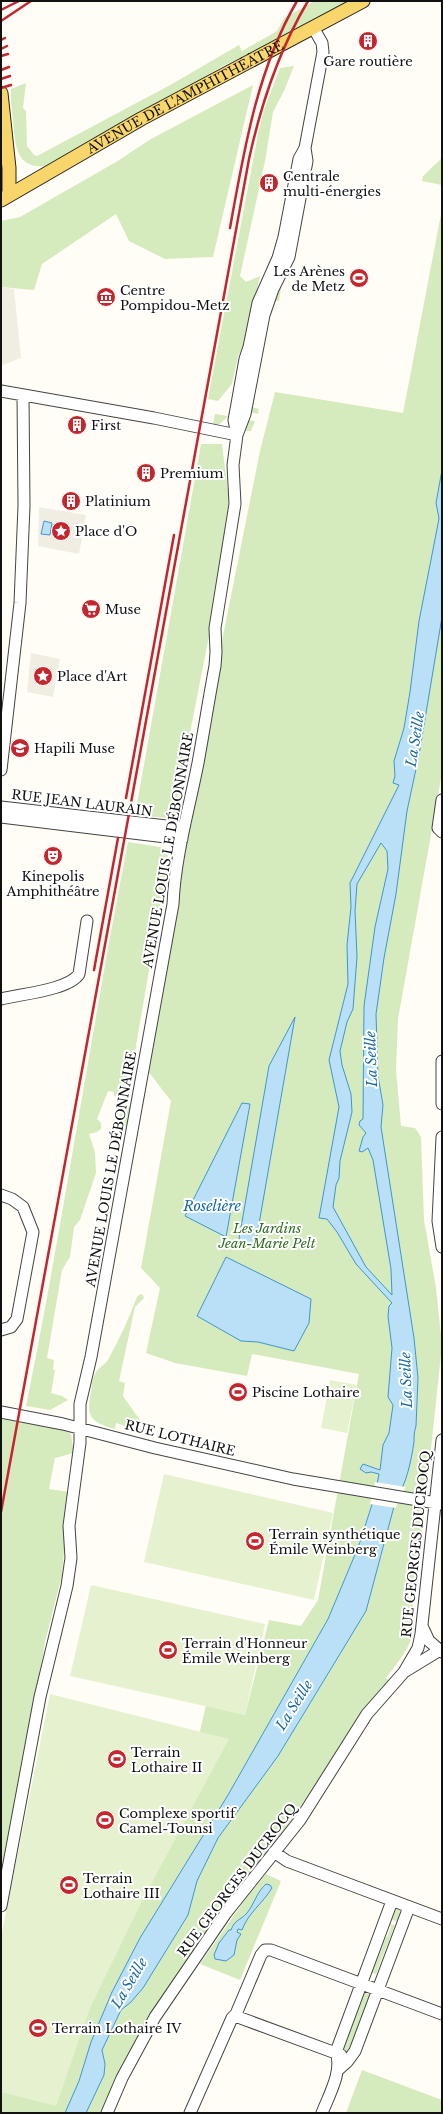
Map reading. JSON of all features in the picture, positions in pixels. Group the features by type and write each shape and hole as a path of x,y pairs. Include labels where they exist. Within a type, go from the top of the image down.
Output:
{"main road":[{"name":"AVENUE DE L'AMPHITHÉÂTRE","path":"5,198 141,119 363,1"},
{"path":"1,93 9,168 5,198"}],"street":[{"name":"AVENUE LOUIS LE DÉBONNAIRE","path":"1,1906 40,1697 67,1586 71,1558 69,1526 80,1443 81,1401 91,1357 143,1076 173,904 183,834 198,764 215,666 216,652 214,628 235,506 233,465 237,434 246,414 264,315 273,289 289,257 307,161 305,148 323,52 322,43 314,28"},
{"path":"1,391 237,434"},
{"path":"1,770 20,604 24,499 22,395"},
{"path":"442,800 438,828 442,832"},
{"name":"RUE JEAN LAURAIN","path":"1,808 183,834"},
{"name":"RUE JEAN LAURAIN","path":"1,817 183,834"},
{"path":"1,999 67,984 76,978 79,974 88,922"},
{"path":"442,1061 442,1104"},
{"path":"442,1137 438,1221 442,1248"},
{"path":"1,1195 12,1199 23,1207 33,1232 17,1320 11,1327 1,1330"},
{"name":"RUE LOTHAIRE","path":"1,1412 80,1428 274,1475 438,1503"},
{"name":"RUE GEORGES DUCROCQ","path":"106,2113 151,2024 226,1913 310,1805 367,1714 404,1672 418,1648 438,1503 442,1440"},
{"path":"422,1626 429,1641 441,1651"},
{"name":"RUE GEORGES DUCROCQ","path":"404,1672 441,1651"},
{"path":"274,1852 287,1861 442,1919"},
{"path":"322,2113 338,2070 339,2060 336,2052 392,1901"},
{"path":"338,2070 355,2051 409,1907"},
{"path":"190,2113 232,2018 235,2016 261,1955 265,1950 271,1950 442,2014"},
{"path":"235,2016 350,2058"}],"green space":[{"path":"315,1 350,1 321,19 223,66 166,100 45,166 35,166 28,163 22,159 18,153 11,101 11,89 26,83 23,108 26,111 27,146 34,155 37,156 172,84 239,45 242,51 277,31 284,18"},
{"path":"294,66 284,91 273,112 265,161 240,276 246,282 260,276 245,344 238,356 232,384 218,401 208,399 258,134 264,110 280,68"},
{"path":"253,85 213,257 165,259 129,241 116,214 42,264 34,290 1,287 1,221 20,217 116,162 151,139"},
{"path":"442,158 442,185 422,181 423,176"},
{"name":"Les Jardins Jean-Marie Pelt","path":"442,209 442,773 398,1019 396,1070 401,1126 415,1128 421,1137 424,1220 436,1288 442,1345 422,1533 418,1539 412,1613 414,1622 411,1640 403,1656 386,1678 389,1680 362,1712 338,1751 287,1826 222,1908 137,2037 101,2113 86,2113 104,2075 105,2064 102,2050 121,2010 131,2002 143,1988 188,1915 197,1881 218,1838 278,1756 366,1611 368,1597 382,1554 417,1406 377,1127 383,1214 409,1383 359,1545 328,1619 228,1795 140,1938 112,1992 91,2042 79,2081 65,2113 1,2113 1,2088 91,1960 182,1809 206,1705 245,1715 269,1620 301,1626 318,1600 359,1374 252,1354 247,1376 175,1363 146,1353 160,1288 141,1268 171,1101 148,1071 221,646 260,451 275,392 403,413"},
{"path":"283,274 279,301 273,300 269,312 252,407 259,409 258,414 249,412 260,342 269,307"},
{"path":"215,414 228,416 220,424 213,425"},
{"path":"247,420 255,421 251,431 245,431"},
{"path":"201,444 222,444 229,500 210,631 174,814 167,818 135,815"},
{"path":"128,842 166,848 168,853 167,866 127,1098 125,1099 114,1096 114,1092 108,1091 97,1119 101,1123 101,1129 97,1132 89,1134 95,1152 96,1173 80,1220 74,1227 70,1257 62,1270 47,1358 54,1360 53,1370 55,1370 51,1393 62,1396 68,1400 50,1410 26,1406 53,1265"},
{"path":"132,1104 127,1130 119,1115"},
{"path":"140,1294 143,1295 144,1298 135,1307 119,1381 125,1383 123,1396 142,1423 138,1427 150,1436 116,1423 115,1429 100,1424 92,1417 89,1407 94,1376 108,1360 137,1297"},
{"path":"330,1380 357,1385 347,1433 321,1428"},
{"path":"1,1411 64,1427 71,1434 74,1453 55,1458 49,1489 69,1492 62,1575 45,1642 32,1723 1,1882"},
{"name":"Terrain synthétique Émile Weinberg","path":"164,1474 333,1513 314,1600 144,1562"},
{"name":"Terrain d'Honneur Émile Weinberg","path":"91,1585 265,1624 245,1715 70,1676"},
{"name":"Complexe sportif Camel-Tounsi","path":"50,1694 229,1739 142,1901 90,2008 56,2106 1,2092 1,1937"},
{"path":"266,1874 281,1881 240,1980 200,1964 244,1901"},
{"path":"396,1907 402,1910 400,1923 388,1918 391,1910"},
{"path":"390,1924 395,1925 376,1974 372,1973 391,1927"},
{"path":"362,1992 371,1995 352,2051 347,2053 341,2050"},
{"path":"362,2070 442,2100 442,2113 346,2113"}],"shaded area":[{"path":"2,287 14,289 21,358 3,365 1,364"},
{"name":"Place d'O","path":"39,507 86,515 79,554 38,546"},
{"name":"Place d'Art","path":"31,653 60,659 53,697 27,692"}],"water":[{"name":"La Seille","path":"442,470 442,617 419,755 407,811 396,894 384,958 376,1014 378,1076 383,1105 381,1127 414,1338 418,1378 416,1426 410,1464 406,1479 396,1499 366,1611 278,1756 218,1838 197,1881 188,1915 143,1988 131,2002 121,2010 102,2050 105,2064 104,2075 86,2113 65,2113 79,2081 91,2042 112,1992 140,1938 228,1795 328,1619 359,1545 375,1495 379,1474 371,1472 366,1473 360,1469 363,1464 380,1470 383,1445 389,1433 393,1405 388,1397 392,1348 388,1316 389,1306 392,1303 356,1264 337,1232 327,1219 319,1218 339,1107 329,1060 348,984 347,945 351,907 350,883 399,785 393,783 395,776 394,761 404,728 419,621 439,518 436,503","holes":["381,843 387,851 388,869 375,927 364,1006 363,1119 360,1121 359,1125 366,1133 363,1137 359,1151 362,1152 368,1148 373,1160 391,1269 392,1295 366,1267 333,1207 336,1185 339,1178 340,1161 352,1112 351,1094 342,1065 340,1051 347,1022 353,1009 357,957 355,911 357,884"]},
{"path":"44,521 52,523 50,535 41,534"},
{"path":"295,1017 255,1247 239,1239 269,1066"},
{"name":"Roselière","path":"242,1103 250,1104 226,1237 185,1216"},
{"path":"226,1257 311,1299 309,1323 294,1351 258,1342 241,1341 197,1316"},
{"path":"266,1884 270,1885 272,1888 248,1918 242,1930 238,1929 237,1932 241,1934 237,1940 234,1955 226,1961 215,1959 214,1955 219,1943 236,1922 247,1913"}],"pier":[{"path":"375,1482 406,1487 398,1500 396,1508 370,1504"}],"railway":[{"path":"1,10 19,1"},
{"path":"1,21 31,1"},
{"path":"230,228 247,140 262,83 283,27 297,1"},
{"path":"1,1512 249,159 259,118 272,78 288,39 308,1"},
{"path":"1,40 5,38"},
{"path":"1,49 7,46"},
{"path":"1,56 8,54"},
{"path":"1,70 9,67"},
{"path":"1,79 10,76"},
{"path":"1,88 11,85"},
{"path":"126,798 174,535"},
{"path":"94,970 118,838"}],"place":[{"name":"Gare routière","path":"368,41"},
{"name":"Centrale multi-énergies","path":"269,183"},
{"name":"Les Arènes de Metz","path":"359,278"},
{"name":"Centre Pompidou-Metz","path":"106,297"},
{"name":"First","path":"77,425"},
{"name":"Premium","path":"146,473"},
{"name":"Platinium","path":"71,501"},
{"name":"Place d'O","path":"61,531"},
{"name":"Muse","path":"91,609"},
{"name":"Place d'Art","path":"43,676"},
{"name":"Hapili Muse","path":"20,748"},
{"name":"Kinepolis Amphithéâtre","path":"53,856"},
{"name":"Piscine Lothaire","path":"238,1392"},
{"name":"Terrain synthétique Émile Weinberg","path":"255,1541"},
{"name":"Terrain d'Honneur Émile Weinberg","path":"168,1650"},
{"name":"Terrain Lothaire II","path":"117,1759"},
{"name":"Complexe sportif Camel-Tounsi","path":"105,1820"},
{"name":"Terrain Lothaire III","path":"69,1885"},
{"name":"Terrain Lothaire IV","path":"38,2028"}]}
